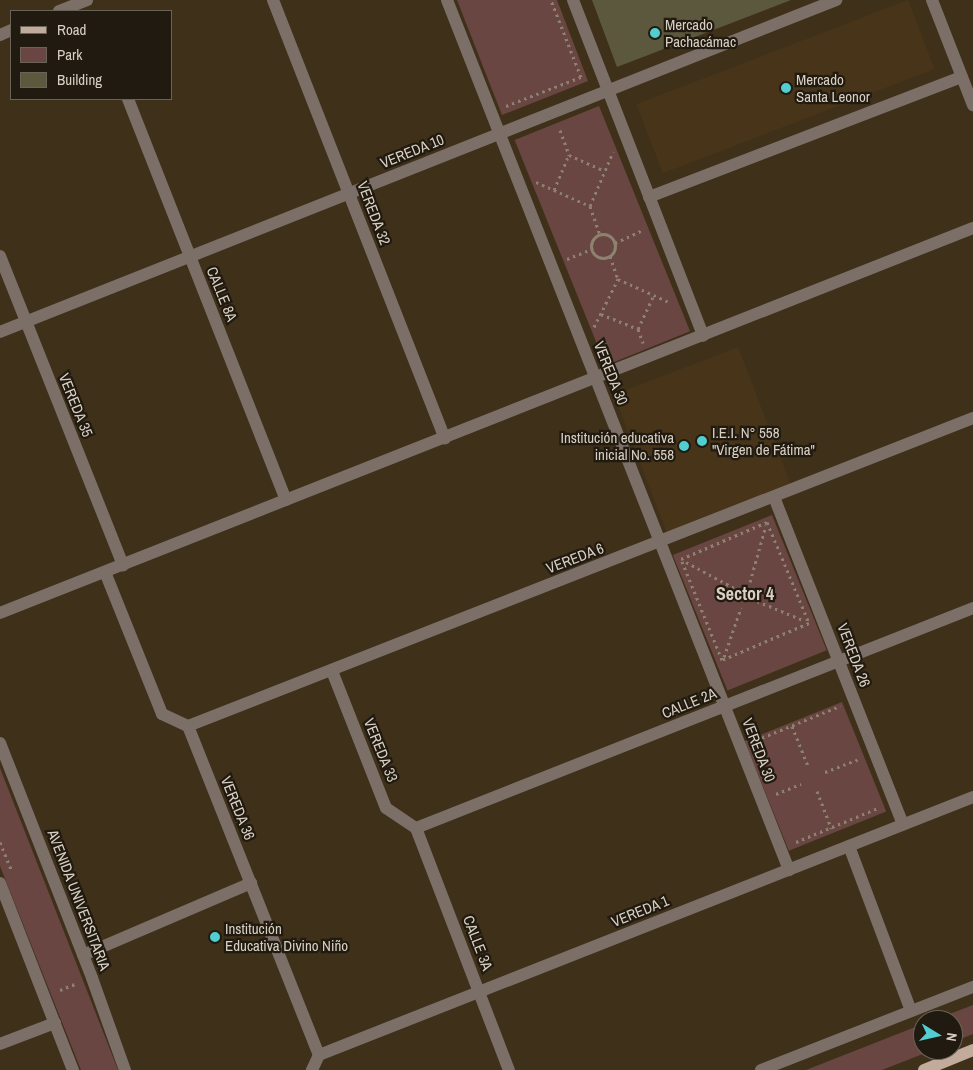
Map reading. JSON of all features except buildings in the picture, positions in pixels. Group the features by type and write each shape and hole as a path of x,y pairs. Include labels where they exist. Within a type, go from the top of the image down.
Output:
{"main road":[{"path":"924,1070 973,1050"}],"street":[{"path":"62,10 88,0"},
{"name":"VEREDA 32","path":"273,0 445,438"},
{"name":"VEREDA 30","path":"447,0 789,870"},
{"path":"573,0 703,336"},
{"name":"VEREDA 10","path":"0,332 836,0"},
{"path":"932,0 973,105"},
{"path":"649,197 962,77"},
{"name":"CALLE 8A","path":"128,100 286,500"},
{"path":"0,613 973,228"},
{"name":"VEREDA 35","path":"0,256 123,565"},
{"name":"VEREDA 6","path":"188,726 660,543 973,418"},
{"name":"VEREDA 26","path":"774,498 903,824"},
{"path":"105,572 162,714 188,726"},
{"name":"CALLE 2A","path":"416,828 973,608"},
{"name":"VEREDA 33","path":"332,671 386,808 416,828"},
{"name":"VEREDA 36","path":"188,726 319,1055"},
{"name":"AVENIDA UNIVERSITARIA","path":"0,743 92,978 125,1070"},
{"name":"VEREDA 1","path":"319,1055 973,797"},
{"name":"CALLE 3A","path":"416,828 509,1070"},
{"path":"849,846 911,1011"},
{"path":"0,883 3,897 73,1070"},
{"path":"83,955 251,883"},
{"path":"761,1070 973,987"},
{"path":"0,1044 55,1023"},
{"path":"312,1070 319,1055"}],"path":[{"path":"500,98 504,107 581,77 551,0"},
{"path":"552,133 568,127"},
{"path":"554,190 569,155 560,130"},
{"path":"610,145 616,161"},
{"path":"600,235 590,206 613,152"},
{"path":"569,155 605,171"},
{"path":"533,175 539,191"},
{"path":"536,182 590,206"},
{"path":"640,222 647,240"},
{"path":"615,243 643,230"},
{"path":"600,235 610,236 615,243 614,250 610,256 599,257 592,249 593,241 600,235"},
{"path":"566,260 592,249"},
{"path":"562,251 569,268"},
{"path":"590,321 593,330 618,279 610,256"},
{"path":"618,279 671,303"},
{"path":"668,294 675,312"},
{"path":"644,346 638,329 654,295"},
{"path":"601,314 638,329"},
{"path":"636,349 652,343"},
{"path":"750,582 774,498"},
{"path":"680,559 767,522"},
{"path":"767,522 809,623"},
{"path":"680,559 734,588"},
{"path":"680,559 722,660"},
{"path":"757,602 809,623"},
{"path":"722,660 741,608"},
{"path":"722,660 822,618"},
{"path":"750,743 840,707 843,715"},
{"path":"792,726 808,766"},
{"path":"857,750 864,767"},
{"path":"825,772 860,758"},
{"path":"772,796 801,784"},
{"path":"817,791 831,828"},
{"path":"790,844 880,808 877,800"},
{"path":"44,996 92,978"}],"shaded area":[{"name":"Mercado Santa Leonor","path":"908,0 935,69 663,173 636,104"},
{"name":"I.E.I. N° 558 \"Virgen de Fátima\"","path":"738,347 791,485 667,533 614,395"}],"green space":[{"path":"457,0 557,0 588,81 502,115"},
{"path":"599,106 690,331 606,365 515,140"},
{"path":"772,515 827,650 727,690 673,555"},
{"path":"842,702 886,811 789,851 745,741"},
{"path":"0,768 118,1070 81,1070 0,866"},
{"path":"973,1005 973,1034 963,1038 963,1010 960,1010"},
{"path":"913,1028 913,1058 882,1070 806,1070"}],"place":[{"name":"Mercado Pachacámac","path":"655,33"},
{"name":"Mercado Santa Leonor","path":"786,88"},
{"name":"I.E.I. N° 558 \"Virgen de Fátima\"","path":"702,441"},
{"name":"Institución educativa inicial No. 558","path":"684,446"},
{"name":"Institución Educativa Divino Niño","path":"215,937"}],"district":[{"name":"Sector 4","path":"745,594"}]}
